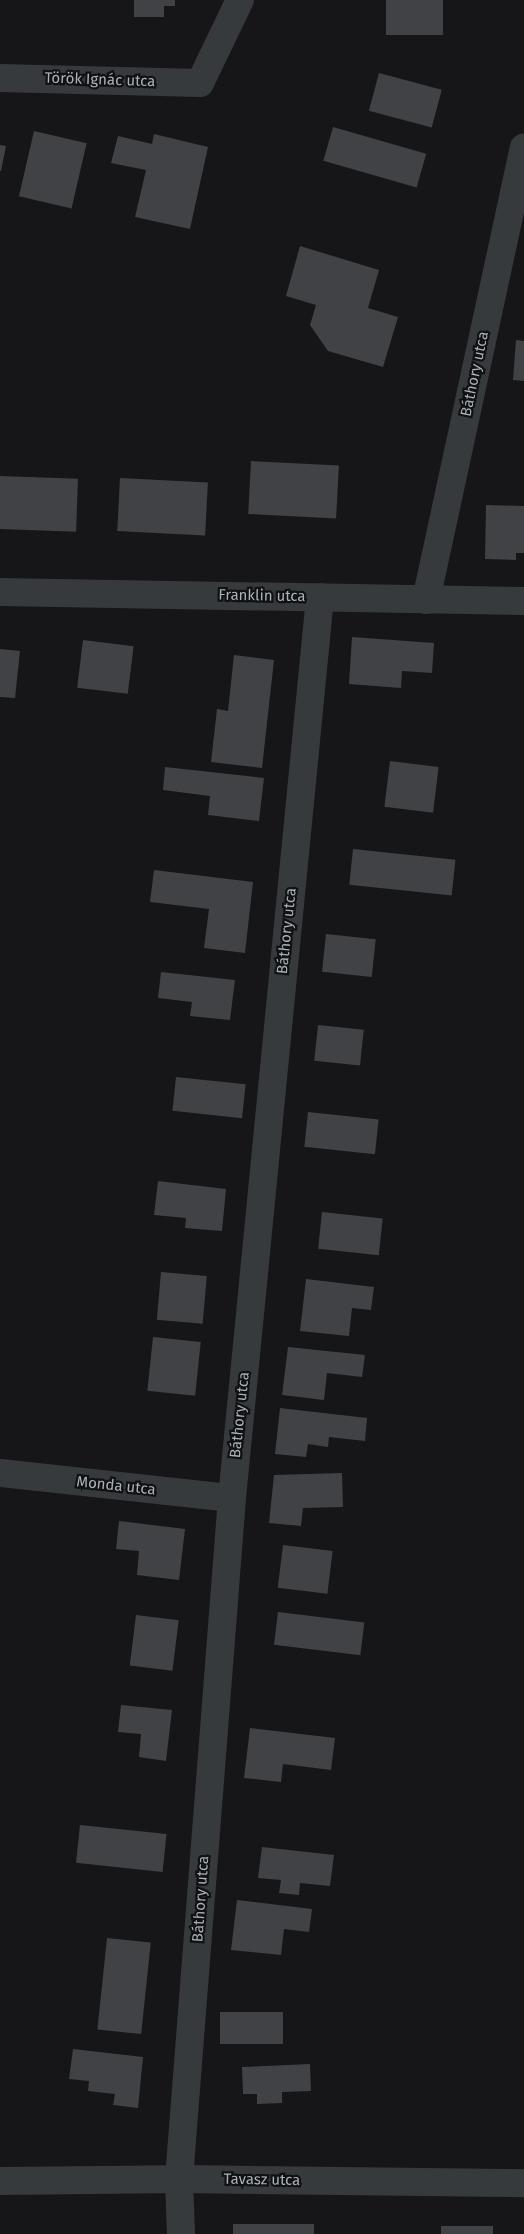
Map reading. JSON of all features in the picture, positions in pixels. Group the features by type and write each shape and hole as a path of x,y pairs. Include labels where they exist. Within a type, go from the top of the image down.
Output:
{"street":[{"name":"Török Ignác utca","path":"0,78 200,83 240,0"},
{"name":"Báthory utca","path":"426,600 524,148"},
{"name":"Franklin utca","path":"0,592 524,601"},
{"name":"Báthory utca","path":"181,2234 179,2178 232,1498 320,597"},
{"name":"Monda utca","path":"0,1473 232,1498"},
{"name":"Tavasz utca","path":"0,2181 179,2178 524,2183"}],"building":[{"path":"134,0 175,0 175,6 164,6 164,17 134,17"},
{"path":"386,0 443,0 443,35 386,35"},
{"path":"379,73 442,90 432,127 369,111"},
{"path":"333,127 426,154 417,187 323,161"},
{"path":"34,131 87,143 72,208 19,196"},
{"path":"154,134 208,147 190,229 135,217 146,170 111,163 118,136 152,144"},
{"path":"0,145 6,146 1,171 0,171"},
{"path":"300,246 379,270 368,308 398,317 383,367 328,351 310,325 316,305 286,296"},
{"path":"516,340 524,341 524,381 513,380"},
{"path":"251,461 339,466 336,519 248,514"},
{"path":"0,476 78,479 76,532 0,529"},
{"path":"120,478 208,483 205,536 117,531"},
{"path":"486,505 524,506 524,553 516,553 516,560 485,559"},
{"path":"352,637 434,643 432,673 402,671 401,688 349,684"},
{"path":"83,640 134,646 128,694 77,688"},
{"path":"0,649 20,651 15,698 0,697"},
{"path":"234,655 274,660 262,768 211,762 217,709 228,711"},
{"path":"390,761 439,767 433,813 384,807"},
{"path":"165,767 264,778 259,821 208,815 210,796 163,790"},
{"path":"353,849 455,860 452,896 349,885"},
{"path":"154,870 253,882 245,953 204,948 209,909 150,902"},
{"path":"326,934 376,939 372,977 322,972"},
{"path":"161,972 235,980 230,1020 190,1016 192,1002 158,998"},
{"path":"318,1025 364,1030 360,1066 314,1061"},
{"path":"176,1077 246,1084 242,1118 172,1111"},
{"path":"308,1112 379,1119 375,1154 304,1147"},
{"path":"158,1181 226,1189 222,1231 185,1228 186,1218 154,1215"},
{"path":"322,1212 383,1218 379,1255 318,1249"},
{"path":"161,1272 207,1276 203,1324 157,1320"},
{"path":"306,1279 374,1287 371,1310 352,1308 349,1336 300,1331"},
{"path":"153,1337 201,1342 195,1396 147,1391"},
{"path":"288,1347 365,1355 362,1377 327,1373 324,1400 282,1395"},
{"path":"280,1408 367,1418 365,1441 329,1437 328,1447 308,1444 306,1457 275,1454"},
{"path":"342,1473 343,1507 303,1508 301,1526 269,1523 274,1475"},
{"path":"119,1521 185,1529 179,1580 137,1575 139,1551 116,1549"},
{"path":"283,1545 333,1551 327,1594 278,1588"},
{"path":"278,1612 364,1623 360,1655 274,1645"},
{"path":"136,1615 179,1620 172,1671 130,1666"},
{"path":"121,1705 172,1710 166,1761 139,1757 141,1734 118,1732"},
{"path":"250,1728 335,1738 331,1770 283,1764 281,1782 244,1778"},
{"path":"80,1825 167,1834 163,1872 76,1863"},
{"path":"262,1847 334,1855 330,1886 300,1883 299,1895 279,1893 281,1880 258,1878"},
{"path":"237,1900 312,1909 309,1932 284,1929 281,1955 231,1950"},
{"path":"107,1938 151,1943 141,2034 97,2029"},
{"path":"220,2012 283,2012 283,2044 220,2044"},
{"path":"73,2049 143,2057 138,2108 113,2105 115,2094 88,2091 89,2081 69,2079"},
{"path":"310,2064 311,2091 282,2092 282,2103 257,2104 257,2094 243,2094 242,2067"},
{"path":"233,2224 314,2224 314,2234 233,2234"},
{"path":"441,2226 493,2226 493,2234 441,2234"}]}
